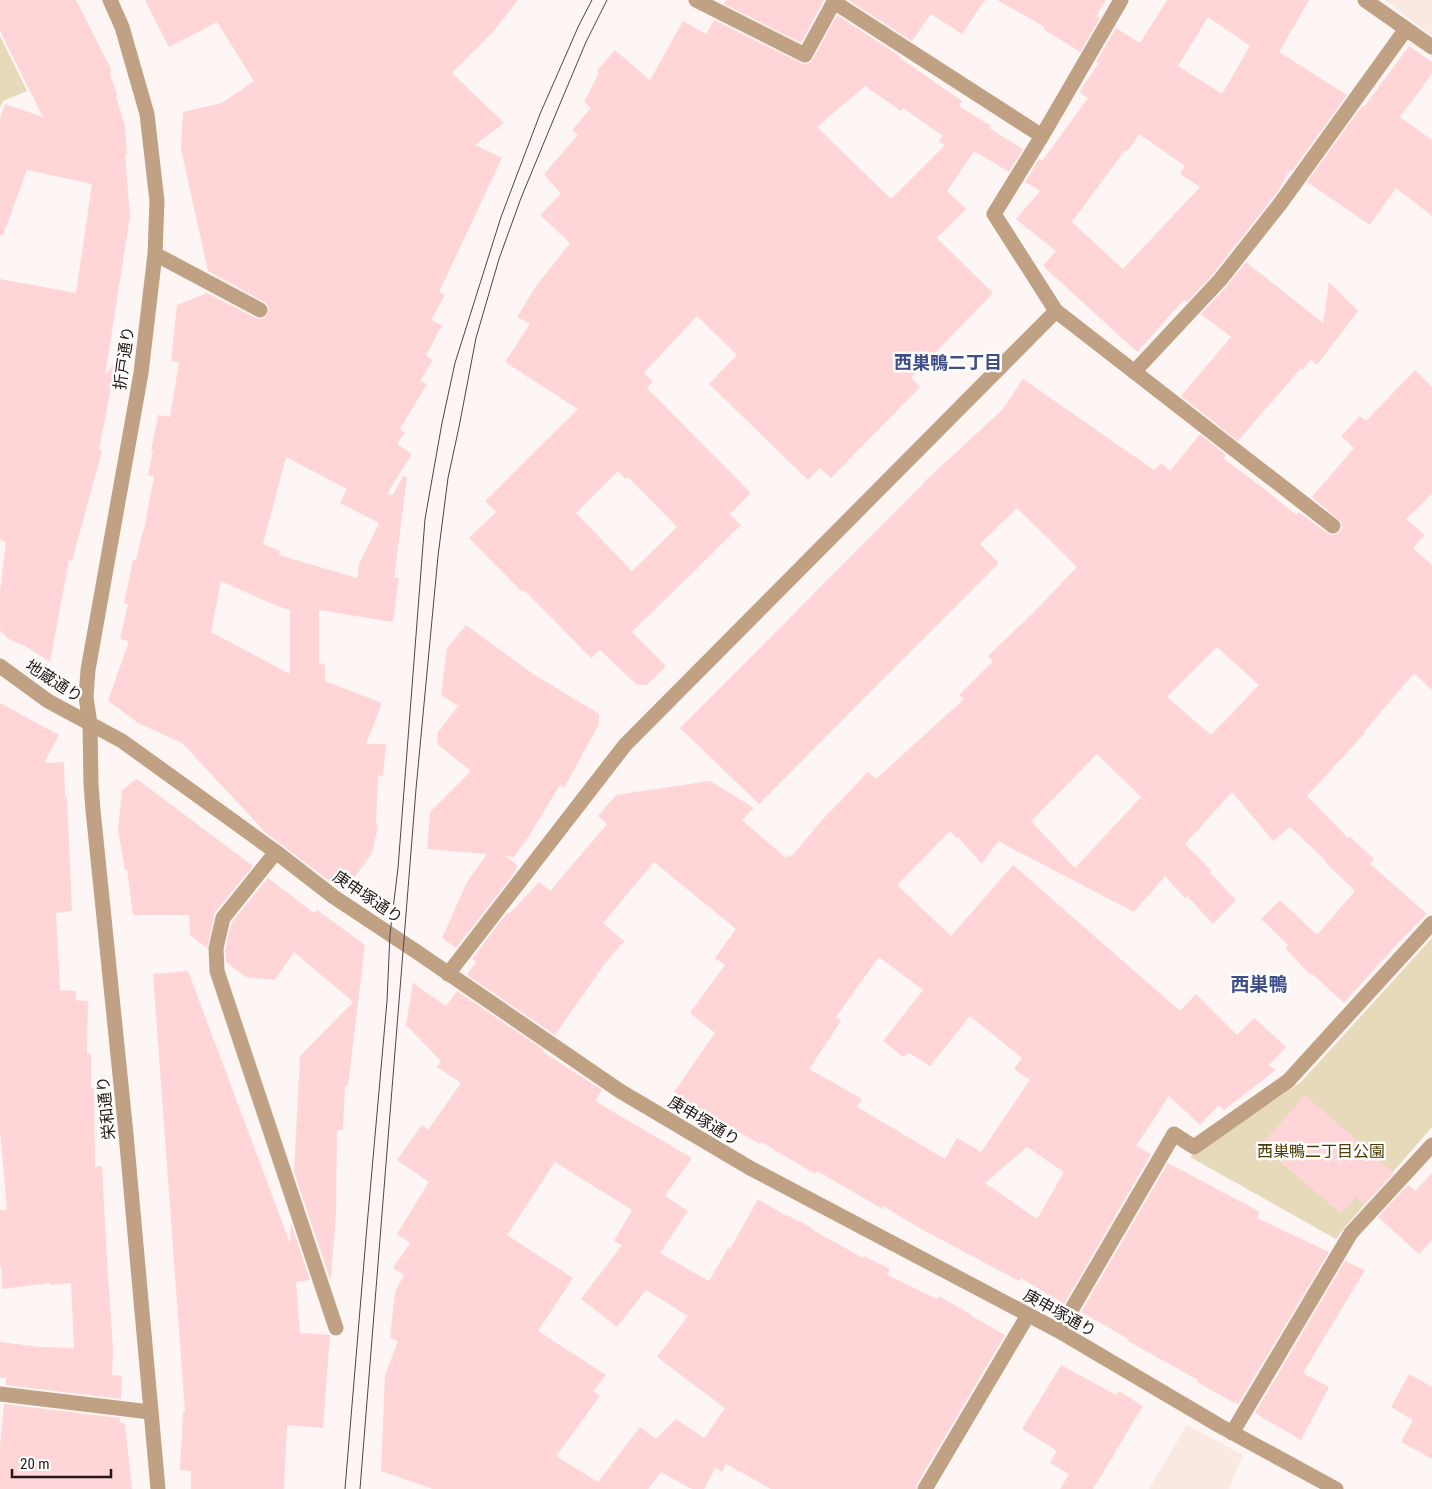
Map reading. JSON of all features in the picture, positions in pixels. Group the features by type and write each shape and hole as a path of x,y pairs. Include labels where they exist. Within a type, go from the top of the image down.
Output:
{"street":[{"name":"折戸通り","path":"90,724 86,697 88,670 141,373 155,254 157,201 148,114 122,27 110,0"},
{"path":"696,0 804,55 835,1 1042,136"},
{"path":"1121,0 994,214 1056,311 1333,526"},
{"path":"1365,0 1432,47"},
{"path":"1134,372 1220,280 1280,204 1406,29"},
{"path":"155,254 260,310"},
{"path":"448,974 625,745 1056,311"},
{"name":"地蔵通り","path":"0,666 48,702 90,724"},
{"name":"庚申塚通り","path":"90,724 122,741 334,896 620,1091 750,1168 1059,1331 1232,1433 1336,1489"},
{"name":"栄和通り","path":"90,724 92,801 126,1134 158,1489"},
{"path":"276,852 223,918 216,948 217,971 336,1328"},
{"path":"1059,1331 1174,1134 1194,1147 1288,1081 1432,924"},
{"path":"1232,1433 1352,1233 1432,1146"},
{"path":"925,1489 1028,1315"},
{"path":"0,1394 150,1412"}],"shaded area":[{"path":"1385,0 1432,0 1432,36"},
{"path":"1187,1425 1243,1455 1229,1489 1149,1489"}],"green space":[{"path":"0,36 27,91 3,101 0,107"},
{"name":"西巣鴨二丁目公園","path":"1432,938 1432,1127 1336,1239 1190,1157 1301,1082"}],"building":[{"path":"0,0 76,0 112,71 109,72 118,96 116,97 125,126 127,155 125,154 130,216 105,376 116,361 99,450 102,451 72,561 69,560 50,662 25,646 9,639 0,631 0,591 6,542 0,540 0,279 76,293 92,184 27,170 3,235 0,235 0,119 5,104 43,117 0,31"},
{"path":"145,0 518,0 492,33 452,73 504,123 475,145 502,158 439,292 445,295 431,320 442,325 426,356 433,360 420,381 427,384 400,429 405,433 397,444 412,454 387,494 393,495 403,476 407,477 394,578 399,578 393,622 319,610 319,663 325,665 325,681 382,703 366,744 386,744 383,776 378,776 376,823 378,826 372,853 344,892 266,833 182,743 138,723 108,701 129,641 120,639 128,604 124,604 133,560 136,560 144,530 154,476 148,475 158,415 170,417 179,362 171,361 177,305 207,293 256,318 265,318 269,310 268,305 264,302 208,271 181,149 183,112 222,103 254,81 217,22 169,47","holes":["286,457 347,489 340,503 379,523 359,564 357,578 279,555 280,551 263,544","221,581 290,610 290,674 211,632"]},
{"path":"726,0 824,0 801,43 724,4"},
{"path":"848,0 985,0 962,34 931,14 912,41"},
{"path":"997,0 1106,0 1096,16 1100,18 1080,52 1043,29 1045,27"},
{"path":"1167,0 1309,0 1279,52 1347,95 1292,171 1290,170 1278,191 1213,274 1187,302 1184,300 1137,352 1043,266 1056,251 1016,219 1040,191 1025,182 1039,159 1042,161 1088,98 1079,92 1099,63 1096,62 1116,28 1140,43","holes":["1208,17 1250,46 1222,94 1178,66","1139,134 1185,166 1180,174 1200,187 1123,269 1072,222"]},
{"path":"837,15 901,57 962,101 959,106 991,126 989,128 1023,149 1009,172 974,151 947,191 966,209 937,238 993,293 911,378 920,387 831,478 820,468 808,480 709,384 737,355 697,316 644,373 653,382 647,388 751,493 730,514 741,525 632,632 666,666 647,685 637,685 600,650 591,658 469,538 496,512 485,501 578,409 505,362 530,324 517,317 536,286 570,243 540,215 561,194 544,174 578,135 572,130 591,108 584,102 599,73 597,71 615,50 650,80 683,21 706,34 714,20 801,63 810,63","holes":["865,86 901,111 903,108 943,136 939,142 945,145 891,199 817,127","618,471 625,479 628,477 677,527 632,571 576,513"]},
{"path":"1409,46 1432,62 1432,74 1400,117 1432,140 1432,216 1396,188 1370,225 1307,182 1362,106 1364,107"},
{"path":"1246,262 1323,323 1329,282 1358,311 1317,365 1311,359 1303,370 1301,368 1238,441 1181,396 1231,337 1201,314"},
{"path":"1415,370 1432,387 1432,494 1406,519 1425,535 1413,548 1432,565 1432,690 1414,673 1365,733 1307,796 1348,838 1349,836 1374,859 1370,864 1427,914 1344,1003 1312,974 1310,975 1285,948 1288,945 1261,919 1280,900 1317,935 1355,891 1290,827 1273,841 1232,792 1185,844 1212,871 1210,873 1236,900 1213,924 1165,876 1134,912 998,841 982,864 958,837 956,838 950,831 897,885 951,936 1013,865 1180,1011 1196,994 1237,1035 1254,1018 1286,1047 1269,1065 1276,1070 1224,1110 1219,1105 1200,1125 1169,1096 1136,1146 1151,1154 1064,1304 1021,1278 1019,1281 923,1230 883,1206 881,1208 817,1171 815,1174 761,1142 760,1144 718,1120 718,1122 674,1092 715,1033 690,1013 725,965 715,958 736,929 654,862 603,923 624,941 603,966 555,1035 467,975 476,962 472,959 507,913 509,914 539,882 550,891 607,824 598,816 616,795 710,781 754,808 742,820 786,858 788,855 791,857 821,821 868,772 876,779 964,699 959,695 993,661 988,656 1077,567 1017,508 980,544 999,563 759,804 680,728 923,483 1002,410 1023,379 1154,470 1161,463 1170,471 1200,434 1226,455 1223,458 1296,515 1299,512 1332,535 1341,531 1341,522 1312,497 1354,448 1341,436 1360,416 1366,421","holes":["1217,647 1259,685 1211,735 1167,697","1097,754 1141,797 1075,868 1031,821","879,957 923,990 883,1041 903,1057 909,1053 930,1066 970,1016 1022,1058 1014,1069 1030,1080 981,1152 957,1138 945,1159 857,1107 862,1099 809,1069 841,1021 836,1017","1027,1147 1064,1172 1037,1219 985,1183"]},
{"path":"466,625 533,674 599,714 599,724 564,788 560,785 514,857 506,856 518,866 512,876 456,948 442,938 467,882 487,854 427,849 430,812 471,771 437,744 438,732 458,706 441,695 447,648"},
{"path":"0,703 59,735 44,763 64,762 72,911 56,913 60,990 76,991 76,1000 88,1001 87,1054 91,1054 91,1088 94,1088 95,1167 102,1166 113,1348 112,1375 122,1376 121,1399 6,1385 6,1378 0,1378 0,1342 41,1347 74,1348 71,1283 51,1285 51,1283 2,1289 0,1210 7,1210 0,1131"},
{"path":"137,779 253,866 215,912 207,948 190,935 189,915 133,915 127,870 125,870 118,830 122,790"},
{"path":"268,878 314,913 317,910 365,945 348,1085 345,1085 343,1130 337,1130 336,1213 331,1279 294,1172 300,1056 353,1002 294,952 275,980 246,977 226,962 225,949 232,922"},
{"path":"188,971 290,1243 291,1223 310,1280 296,1282 300,1333 330,1335 323,1428 287,1425 284,1489 191,1489 191,1471 180,1470 183,1412 185,1412 153,974"},
{"path":"413,983 446,1006 457,991 544,1050 543,1052 602,1090 595,1101 692,1158 665,1196 688,1211 660,1253 709,1281 728,1248 730,1249 758,1199 863,1258 864,1256 890,1269 887,1275 937,1299 939,1296 1005,1335 917,1484 916,1489 771,1489 726,1464 722,1472 715,1468 704,1489 692,1489 661,1472 648,1489 433,1489 381,1471 385,1375 398,1341 390,1338 395,1292 404,1275 393,1268 410,1243 397,1234 429,1182 397,1160 422,1125 428,1130 461,1083 437,1067 441,1061 406,1025","holes":["555,1162 632,1210 614,1241 622,1245 581,1299 617,1327 646,1290 688,1316 657,1357 725,1408 704,1438 676,1419 656,1439 640,1427 598,1482 556,1456 600,1396 593,1391 606,1375 538,1331 573,1278 507,1235"]},
{"path":"1305,1095 1394,1173 1364,1205 1356,1197 1341,1214 1261,1145"},
{"path":"1168,1163 1260,1212 1257,1218 1329,1252 1238,1404 1197,1382 1198,1380 1081,1312"},
{"path":"1432,1173 1432,1240 1419,1254 1378,1217 1408,1185 1415,1191"},
{"path":"1345,1261 1365,1270 1303,1373 1329,1387 1301,1440 1255,1413"},
{"path":"1061,1365 1116,1395 1119,1391 1143,1406 1093,1489 1060,1489 1069,1474 1050,1463 1057,1451 1022,1429"},
{"path":"1409,1374 1432,1387 1432,1459 1401,1442 1413,1420 1391,1407"},
{"path":"4,1404 120,1418 120,1423 125,1423 132,1489 0,1489 0,1447"}],"tram line":[{"path":"345,1489 387,1001 390,934 398,868 425,519 455,363 501,217 540,114 592,0"},
{"path":"360,1489 416,789 438,556 448,478 476,338 499,259 521,198 557,111 586,42 607,0"}],"district":[{"name":"西巣鴨二丁目","path":"948,362"},
{"name":"西巣鴨","path":"1259,984"}]}
